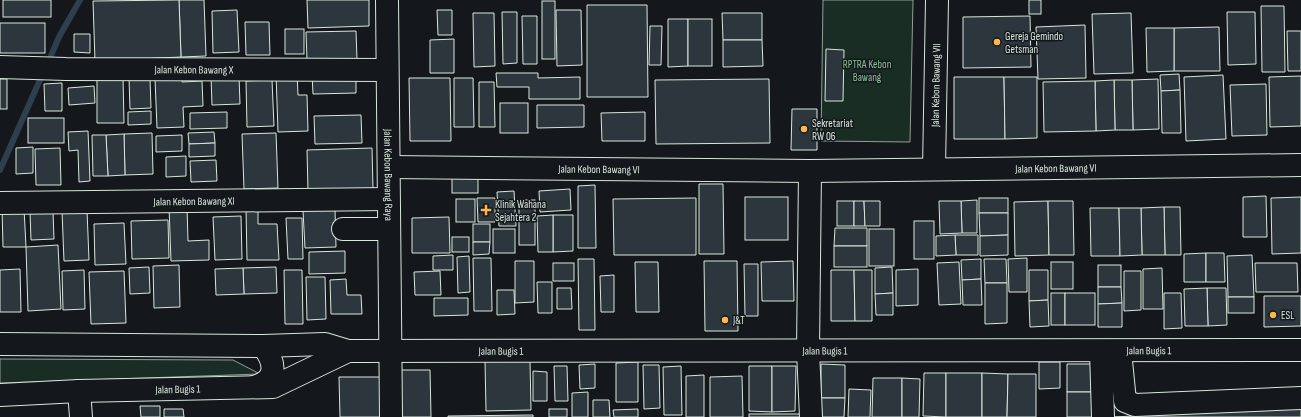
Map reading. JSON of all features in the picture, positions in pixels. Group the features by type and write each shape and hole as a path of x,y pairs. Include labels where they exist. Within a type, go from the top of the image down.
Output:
{"street":[{"name":"Jalan Kebon Bawang Raya","path":"387,0 389,351 391,417"},
{"name":"Jalan Kebon Bawang VII","path":"934,169 937,0"},
{"name":"Jalan Kebon Bawang X","path":"0,67 66,69 387,70"},
{"name":"Jalan Kebon Bawang VI","path":"389,167 810,171 1301,165"},
{"path":"810,171 808,351 811,417"},
{"name":"Jalan Kebon Bawang XI","path":"3,203 388,200"},
{"path":"343,229 388,228"},
{"name":"Jalan Bugis 1","path":"0,344 263,346 325,344 348,351 1301,350"},
{"path":"254,387 262,385 269,379 273,372 274,364 271,356 263,346"},
{"name":"Jalan Bugis 1","path":"0,395 79,391 273,387 348,351"},
{"path":"1110,351 1125,401 1135,405 1301,398"},
{"path":"1103,417 1110,351"},
{"path":"79,391 81,417"}],"green space":[{"name":"RPTRA Kebon Bawang","path":"823,0 913,0 910,142 821,141"},
{"path":"0,359 233,360 260,374 0,383"}],"building":[{"path":"3,0 51,0 51,17 3,17"},
{"path":"179,0 204,0 206,56 181,57"},
{"path":"179,0 181,57 95,61 93,1"},
{"path":"307,0 369,0 369,26 308,28"},
{"path":"1029,0 1041,0 1041,14 1029,14"},
{"path":"542,1 555,1 555,59 542,59"},
{"path":"587,5 647,5 648,97 587,97"},
{"path":"1261,6 1284,6 1285,72 1262,72"},
{"path":"237,10 239,52 213,53 212,11"},
{"path":"437,10 452,10 452,35 438,35"},
{"path":"556,10 581,10 582,65 557,66"},
{"path":"502,12 517,12 517,63 503,64"},
{"path":"1227,12 1255,12 1256,64 1228,65"},
{"path":"473,13 494,13 495,66 474,67"},
{"path":"722,13 762,13 762,40 723,40"},
{"path":"1131,13 1133,73 1094,74 1092,14"},
{"path":"522,16 537,16 537,64 523,64"},
{"name":"Gereja Gemindo Getsman","path":"1030,16 1031,67 963,68 963,17"},
{"path":"668,19 688,19 688,66 668,67"},
{"path":"688,19 712,19 712,66 688,66"},
{"path":"245,22 269,22 270,55 246,55"},
{"path":"0,23 45,23 45,53 0,53"},
{"path":"1085,25 1086,78 1038,79 1036,27"},
{"path":"650,26 662,26 661,65 649,65"},
{"path":"1219,27 1220,71 1174,71 1174,28"},
{"path":"1146,28 1174,28 1174,71 1147,72"},
{"path":"285,29 304,29 304,54 285,54"},
{"path":"356,31 357,59 307,60 306,32"},
{"path":"1287,31 1301,31 1301,71 1288,71"},
{"path":"74,34 90,34 90,53 74,52"},
{"path":"454,39 454,73 430,73 430,40"},
{"path":"723,40 762,40 763,66 723,67"},
{"path":"826,49 844,50 843,101 825,101"},
{"path":"356,72 356,93 313,94 312,73"},
{"path":"276,73 297,73 298,95 307,95 308,131 278,132"},
{"path":"496,73 538,73 538,78 580,77 580,99 529,99 529,87 497,87"},
{"path":"1179,74 1180,90 1161,91 1160,75"},
{"path":"1223,75 1226,139 1186,141 1184,77"},
{"path":"239,76 240,104 212,105 211,77"},
{"path":"1301,76 1301,126 1270,127 1269,77"},
{"path":"954,77 1004,77 1005,139 954,139"},
{"path":"1004,77 1037,77 1037,138 1005,139"},
{"path":"97,78 123,78 124,123 97,123"},
{"path":"129,78 150,78 151,108 130,109"},
{"path":"182,78 182,82 202,81 203,106 183,107 184,127 157,128 155,79"},
{"path":"409,78 450,78 451,141 410,141"},
{"path":"454,78 473,78 474,127 454,127"},
{"path":"0,79 7,79 7,109 0,109"},
{"path":"769,79 770,143 656,144 655,80"},
{"path":"1158,79 1159,129 1133,130 1132,80"},
{"path":"272,80 274,126 247,127 246,81"},
{"path":"1114,80 1132,80 1133,130 1115,130"},
{"path":"1114,80 1115,130 1096,131 1095,81"},
{"path":"1095,81 1096,131 1044,132 1043,82"},
{"path":"479,82 494,82 495,127 479,127"},
{"path":"62,83 62,111 45,111 44,84"},
{"path":"1266,84 1267,135 1232,136 1230,85"},
{"path":"94,86 95,103 69,105 68,88"},
{"path":"1180,90 1181,133 1162,133 1161,91"},
{"path":"500,103 528,103 528,133 500,133"},
{"path":"537,105 584,105 584,127 537,128"},
{"name":"Sekretariat RW 06","path":"792,109 817,109 817,150 791,150"},
{"path":"151,111 151,124 128,125 128,112"},
{"path":"227,112 227,128 190,129 190,113"},
{"path":"645,112 645,141 602,141 601,113"},
{"path":"361,115 362,143 315,144 314,116"},
{"path":"28,118 64,118 64,143 28,143"},
{"path":"88,131 90,181 79,182 78,150 69,151 68,132"},
{"path":"214,132 215,143 189,144 188,133"},
{"path":"152,133 153,174 125,175 124,134"},
{"path":"276,133 278,188 244,189 242,134"},
{"path":"124,134 125,175 108,176 106,135"},
{"path":"92,135 106,135 108,176 93,176"},
{"path":"182,135 182,151 156,152 156,136"},
{"path":"215,143 215,156 189,157 189,144"},
{"path":"33,147 33,173 16,174 16,148"},
{"path":"60,148 61,185 36,185 35,149"},
{"path":"372,148 373,189 308,191 307,150"},
{"path":"186,156 186,176 166,177 166,157"},
{"path":"216,160 217,181 191,182 190,161"},
{"path":"452,177 478,177 478,193 452,193"},
{"path":"699,184 723,184 724,254 699,254"},
{"path":"595,185 596,248 578,248 578,186"},
{"path":"570,189 571,210 540,212 539,191"},
{"path":"514,191 516,226 499,226 497,192"},
{"path":"1266,196 1267,237 1243,237 1243,197"},
{"path":"745,197 788,197 788,240 745,240"},
{"path":"1301,197 1301,253 1272,254 1271,198"},
{"name":"Klinik Wahana Sejahtera 2","path":"477,198 495,198 495,222 478,222"},
{"path":"696,198 696,255 614,255 613,199"},
{"path":"979,198 1008,198 1008,213 979,213"},
{"path":"456,199 475,199 475,222 456,222"},
{"path":"519,200 535,200 535,245 519,245"},
{"path":"977,200 977,233 962,233 961,201"},
{"path":"837,201 854,201 854,226 837,226"},
{"path":"854,201 864,201 865,226 854,226"},
{"path":"864,201 880,201 880,226 865,226"},
{"path":"939,201 961,201 962,233 940,234"},
{"path":"1048,201 1049,255 1015,256 1014,202"},
{"path":"1048,201 1073,201 1074,255 1049,255"},
{"path":"169,206 187,206 188,241 209,240 209,260 171,261"},
{"path":"258,207 258,224 277,224 279,260 247,260 246,208"},
{"path":"1164,207 1180,207 1181,255 1165,255"},
{"path":"1164,207 1165,255 1142,255 1141,208"},
{"path":"2,208 24,208 26,247 3,247"},
{"path":"1090,208 1119,208 1120,256 1091,256"},
{"path":"1119,208 1141,208 1142,255 1120,256"},
{"path":"335,209 336,247 305,248 303,211"},
{"path":"87,210 89,260 64,261 62,211"},
{"path":"30,212 53,212 54,239 31,240"},
{"path":"979,213 1008,213 1008,235 980,236"},
{"path":"553,215 573,215 573,251 553,252"},
{"path":"553,215 553,252 538,252 537,216"},
{"path":"241,216 242,259 215,260 213,217"},
{"path":"449,217 450,253 412,253 412,218"},
{"path":"286,218 302,218 303,259 288,259"},
{"path":"168,220 169,258 132,259 131,221"},
{"path":"914,221 934,221 934,259 914,259"},
{"path":"124,223 126,264 95,265 94,224"},
{"path":"473,224 490,224 490,242 473,242"},
{"path":"835,228 867,228 867,246 834,246"},
{"path":"493,229 515,229 515,253 493,253"},
{"path":"869,229 894,229 894,266 869,266"},
{"path":"955,235 978,235 978,255 956,255"},
{"path":"955,235 956,255 936,256 936,236"},
{"path":"1008,235 1008,255 980,256 980,236"},
{"path":"452,237 469,237 469,252 452,252"},
{"path":"473,242 490,242 489,254 473,255"},
{"path":"58,245 61,309 28,311 26,247"},
{"path":"834,246 867,246 867,267 834,267"},
{"path":"345,251 345,273 309,274 309,252"},
{"path":"1206,253 1206,282 1184,282 1184,254"},
{"path":"1206,253 1224,253 1225,282 1206,282"},
{"path":"453,255 453,270 433,270 433,256"},
{"path":"1252,255 1254,297 1228,297 1227,256"},
{"path":"469,256 470,292 458,293 457,257"},
{"path":"473,258 491,258 492,311 474,311"},
{"path":"1027,258 1027,292 1009,292 1008,259"},
{"path":"578,259 594,259 595,330 579,330"},
{"path":"981,259 981,279 962,280 961,260"},
{"path":"984,259 1006,259 1007,283 985,283"},
{"path":"515,261 534,261 534,302 515,303"},
{"path":"704,261 737,261 738,331 705,331"},
{"path":"793,261 794,301 762,301 761,262"},
{"path":"635,262 658,262 659,312 636,312"},
{"path":"959,262 961,304 939,305 937,263"},
{"path":"1051,262 1073,262 1073,289 1051,289"},
{"path":"553,263 574,263 574,281 553,281"},
{"path":"1255,263 1297,263 1298,292 1256,292"},
{"path":"744,264 758,264 758,316 745,316"},
{"path":"179,265 180,307 154,308 153,266"},
{"path":"1098,265 1121,265 1121,287 1098,287"},
{"path":"149,267 150,293 130,294 129,268"},
{"path":"276,267 277,293 244,294 243,268"},
{"path":"892,267 893,293 875,294 875,268"},
{"path":"243,268 244,294 216,295 215,269"},
{"path":"1162,268 1163,309 1143,309 1143,269"},
{"path":"20,269 21,312 0,312 0,270"},
{"path":"918,269 918,305 896,306 896,270"},
{"path":"84,270 85,309 63,310 62,271"},
{"path":"284,270 302,270 303,324 285,324"},
{"path":"831,270 854,270 855,321 831,321"},
{"path":"854,270 872,270 872,321 855,321"},
{"path":"1029,270 1048,270 1048,300 1029,301"},
{"path":"124,271 126,323 91,324 89,272"},
{"path":"440,271 441,295 415,295 414,272"},
{"path":"1124,271 1141,271 1141,310 1124,311"},
{"path":"614,275 614,312 601,312 600,276"},
{"path":"306,277 325,277 326,319 307,320"},
{"path":"346,279 347,295 361,295 362,314 331,314 330,280"},
{"path":"981,279 982,305 963,305 962,280"},
{"path":"537,282 552,282 552,313 538,313"},
{"path":"985,283 1007,283 1007,323 985,324"},
{"path":"1098,287 1121,287 1122,303 1098,304"},
{"path":"557,288 571,288 572,309 557,309"},
{"path":"1207,288 1226,288 1227,325 1208,326"},
{"path":"1207,288 1208,326 1185,326 1184,289"},
{"path":"497,290 514,290 515,314 497,315"},
{"path":"893,293 893,315 876,315 875,294"},
{"path":"1051,293 1065,293 1065,325 1051,325"},
{"path":"1065,293 1095,293 1095,325 1065,325"},
{"path":"1164,293 1181,293 1182,328 1164,329"},
{"path":"1264,296 1301,296 1301,326 1264,327"},
{"path":"1228,297 1254,297 1254,313 1228,313"},
{"path":"434,298 468,298 468,315 434,316"},
{"path":"1048,300 1049,326 1030,327 1029,301"},
{"path":"1122,303 1122,327 1098,327 1098,304"},
{"path":"485,361 530,361 531,410 486,411"},
{"path":"638,362 638,402 616,402 616,363"},
{"path":"1039,362 1060,362 1060,388 1039,389"},
{"path":"595,364 595,388 580,389 579,365"},
{"path":"821,364 845,365 845,398 821,398"},
{"path":"1067,364 1096,364 1097,392 1067,392"},
{"path":"643,365 659,365 660,408 644,409"},
{"path":"554,366 567,366 568,401 555,401"},
{"path":"681,366 682,415 664,415 663,367"},
{"path":"749,366 772,366 772,412 749,411"},
{"path":"772,366 796,366 795,411 772,412"},
{"path":"398,370 430,370 431,417 399,417"},
{"path":"533,371 547,372 547,401 533,401"},
{"path":"924,373 946,373 946,417 923,416"},
{"path":"946,373 982,373 982,417 946,417"},
{"path":"982,373 1008,374 1007,417 982,417"},
{"path":"1008,374 1036,374 1036,417 1007,417"},
{"path":"704,375 704,417 686,417 686,376"},
{"path":"742,376 743,417 710,417 710,377"},
{"path":"339,377 389,377 389,417 340,417"},
{"path":"873,378 902,378 902,417 872,417"},
{"path":"902,378 920,379 919,417 902,417"},
{"path":"849,389 871,390 870,417 848,417"},
{"path":"588,392 588,417 572,417 572,393"},
{"path":"1067,392 1097,392 1097,417 1067,417"},
{"path":"821,398 845,398 844,417 820,417"},
{"path":"593,400 609,400 610,417 593,417"},
{"path":"140,406 160,406 160,417 141,417"},
{"path":"1301,407 1301,417 1114,417"},
{"path":"164,409 183,409 184,417 164,417"},
{"path":"549,409 567,409 567,417 549,417"},
{"path":"638,409 638,417 614,417 613,410"},
{"path":"749,414 802,414 802,417 749,417"},
{"path":"533,415 533,417 448,417 448,416"}],"waterway":[{"path":"47,65 59,37 80,0"},
{"path":"0,170 43,73"}],"place":[{"name":"Gereja Gemindo Getsman","path":"997,42"},
{"name":"Sekretariat RW 06","path":"804,129"},
{"name":"Klinik Wahana Sejahtera 2","path":"486,210"},
{"name":"ESL","path":"1273,315"},
{"name":"J&T","path":"725,320"}]}
